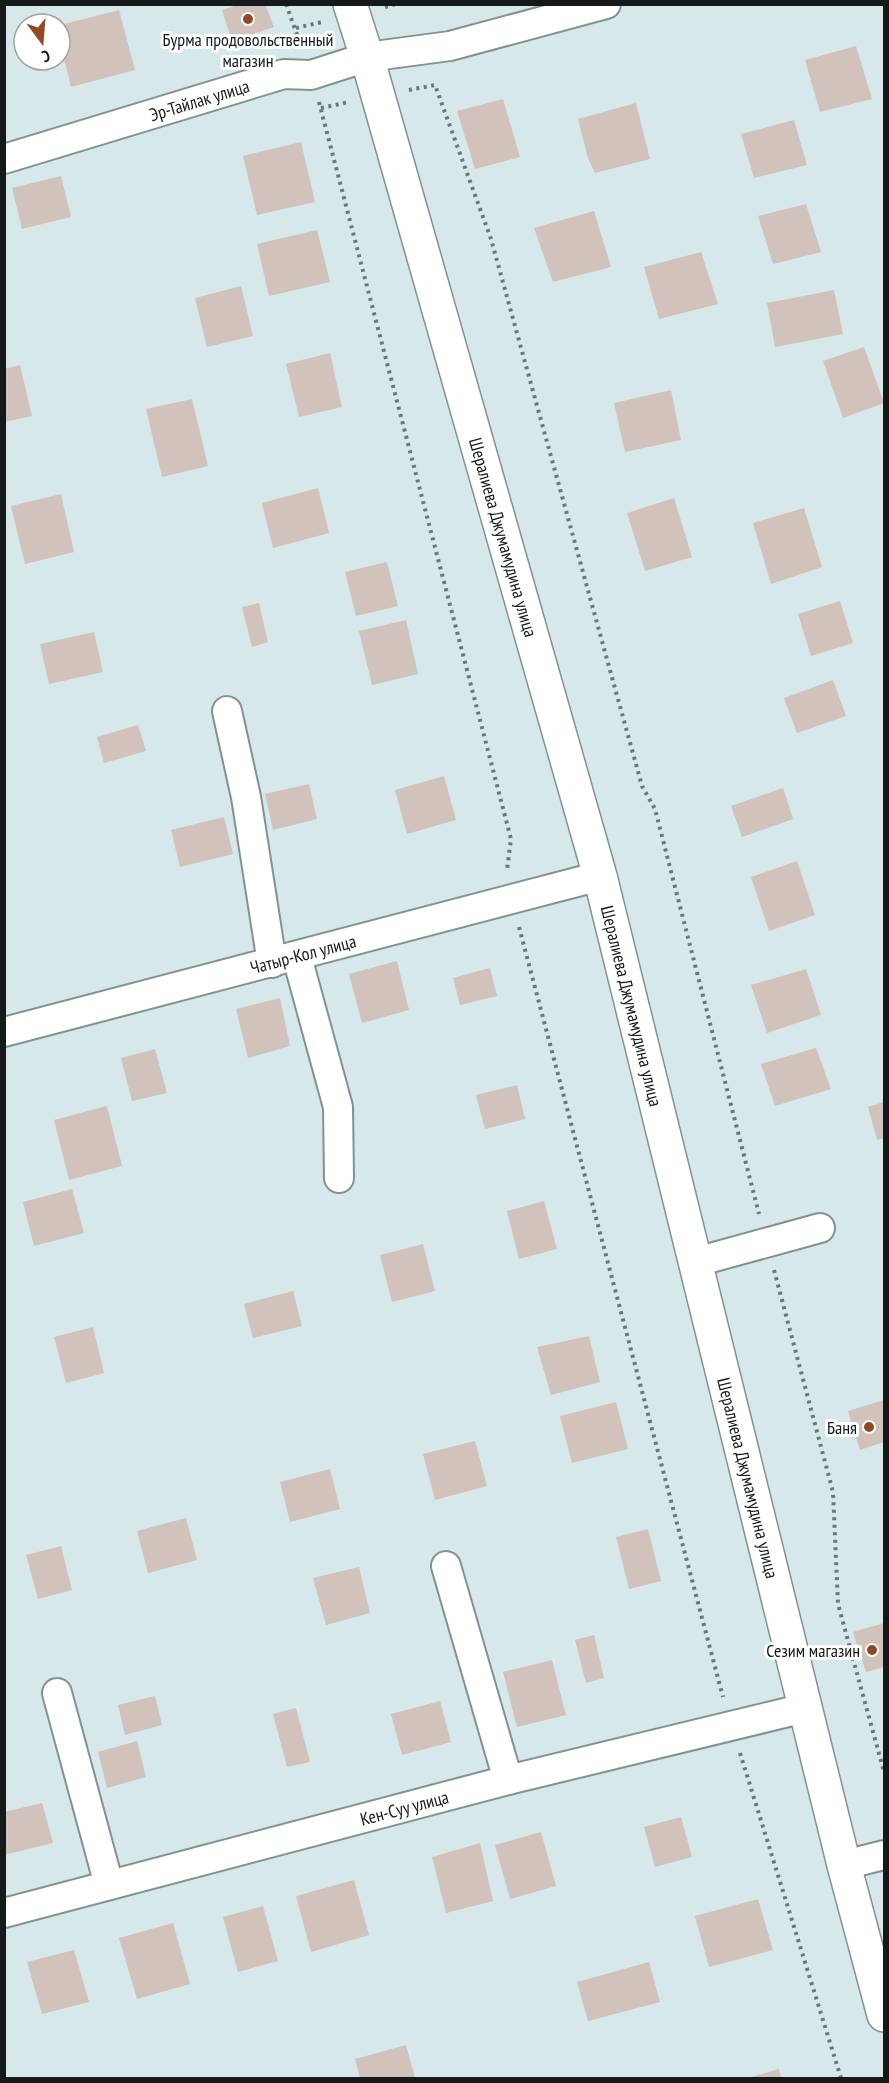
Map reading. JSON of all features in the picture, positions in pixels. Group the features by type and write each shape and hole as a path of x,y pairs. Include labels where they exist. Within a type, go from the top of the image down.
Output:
{"street":[{"name":"Шералиева Джумамудина улица","path":"350,4 600,876 844,1865 885,2015"},
{"name":"Эр-Тайлак улица","path":"4,159 284,74 311,75 367,57 450,46 606,4"},
{"path":"227,711 285,960 338,1107 339,1178"},
{"name":"Чатыр-Кол улица","path":"4,1032 600,876"},
{"path":"696,1262 820,1228"},
{"path":"446,1566 508,1780"},
{"path":"57,1693 109,1885"},
{"name":"Кен-Суу улица","path":"4,1913 508,1780 805,1708"},
{"path":"844,1865 885,1855"}],"path":[{"path":"286,4 311,75 511,839 506,878 731,1726 841,2079"},
{"path":"435,85 491,239 642,786 655,809 833,1492 838,1604 885,1772"}],"building":[{"name":"Бурма продовольственный магазин","path":"241,4 265,4 274,27 232,41 222,10"},
{"path":"119,10 135,70 71,87 67,72 72,72 72,22"},
{"path":"856,46 872,99 820,112 805,60"},
{"path":"503,99 520,157 475,169 457,111"},
{"path":"636,103 650,159 595,173 588,158 578,119"},
{"path":"794,120 807,165 754,178 741,134"},
{"path":"301,142 315,202 257,215 243,156"},
{"path":"61,176 71,217 22,229 12,188"},
{"path":"806,204 821,252 773,264 758,216"},
{"path":"594,211 611,267 553,282 534,228"},
{"path":"317,230 330,282 269,296 257,244"},
{"path":"701,252 718,304 659,319 644,267"},
{"path":"241,286 253,336 207,347 195,298"},
{"path":"834,290 843,334 775,347 767,303"},
{"path":"864,347 884,403 843,418 823,361"},
{"path":"330,353 342,407 299,417 286,364"},
{"path":"20,365 32,416 4,422 4,369"},
{"path":"671,390 681,440 625,452 614,403"},
{"path":"192,399 208,466 162,477 146,409"},
{"path":"318,488 329,533 273,548 262,503"},
{"path":"61,494 74,552 25,564 11,506"},
{"path":"674,498 692,557 645,571 627,513"},
{"path":"804,508 822,567 771,584 753,523"},
{"path":"387,562 398,606 356,616 345,572"},
{"path":"840,601 853,643 811,656 798,614"},
{"path":"259,603 268,642 252,647 242,607"},
{"path":"406,620 418,674 372,685 359,631"},
{"path":"94,632 103,672 49,684 40,644"},
{"path":"833,680 846,716 797,733 784,698"},
{"path":"138,725 146,751 104,763 97,737"},
{"path":"444,776 456,820 407,834 395,790"},
{"path":"309,784 317,819 273,830 265,794"},
{"path":"783,788 793,819 742,837 731,806"},
{"path":"224,817 233,854 180,867 171,830"},
{"path":"797,861 815,915 769,931 751,877"},
{"path":"397,961 409,1010 362,1023 349,974"},
{"path":"490,968 497,996 460,1005 453,978"},
{"path":"806,969 821,1015 767,1033 751,985"},
{"path":"280,998 290,1046 248,1058 236,1009"},
{"path":"816,1048 831,1089 775,1106 761,1064"},
{"path":"155,1049 167,1093 132,1101 121,1058"},
{"path":"517,1085 525,1119 485,1129 476,1095"},
{"path":"884,1102 884,1138 877,1140 868,1107"},
{"path":"107,1106 122,1166 69,1180 54,1120"},
{"path":"72,1189 84,1233 34,1246 23,1202"},
{"path":"544,1201 557,1249 519,1259 507,1211"},
{"path":"423,1244 435,1291 392,1302 380,1255"},
{"path":"293,1291 302,1326 253,1338 244,1304"},
{"path":"93,1327 104,1373 66,1383 54,1337"},
{"path":"589,1336 600,1382 551,1395 537,1347"},
{"name":"Баня","path":"884,1400 884,1442 860,1450 848,1411"},
{"path":"616,1402 628,1449 572,1463 560,1416"},
{"path":"475,1441 487,1486 435,1500 423,1454"},
{"path":"330,1469 340,1509 290,1522 280,1482"},
{"path":"186,1518 197,1560 148,1573 137,1531"},
{"path":"648,1529 661,1581 629,1589 616,1537"},
{"path":"61,1546 72,1590 38,1599 26,1555"},
{"path":"359,1567 370,1613 326,1625 313,1578"},
{"name":"Сезим магазин","path":"884,1623 884,1667 866,1672 853,1632"},
{"path":"594,1635 604,1678 586,1683 575,1640"},
{"path":"552,1660 566,1715 517,1727 503,1672"},
{"path":"155,1696 162,1725 125,1735 118,1705"},
{"path":"440,1701 451,1742 402,1755 391,1714"},
{"path":"296,1708 310,1762 287,1767 273,1714"},
{"path":"137,1741 146,1777 107,1788 98,1752"},
{"path":"42,1803 53,1843 4,1855 4,1812"},
{"path":"681,1817 692,1857 655,1867 644,1827"},
{"path":"541,1832 556,1886 510,1899 495,1845"},
{"path":"480,1843 493,1901 446,1913 432,1857"},
{"path":"354,1880 369,1935 311,1952 296,1896"},
{"path":"758,1899 773,1950 709,1967 695,1916"},
{"path":"263,1906 278,1961 238,1972 223,1917"},
{"path":"173,1923 190,1984 137,1999 119,1938"},
{"path":"74,1950 89,2002 42,2014 27,1962"},
{"path":"649,1962 660,2002 588,2021 577,1982"},
{"path":"406,2045 415,2078 360,2078 355,2059"},
{"path":"779,2069 781,2078 748,2078"}],"place":[{"name":"Бурма продовольственный магазин","path":"248,19"},
{"name":"Баня","path":"869,1427"},
{"name":"Сезим магазин","path":"872,1650"}]}
